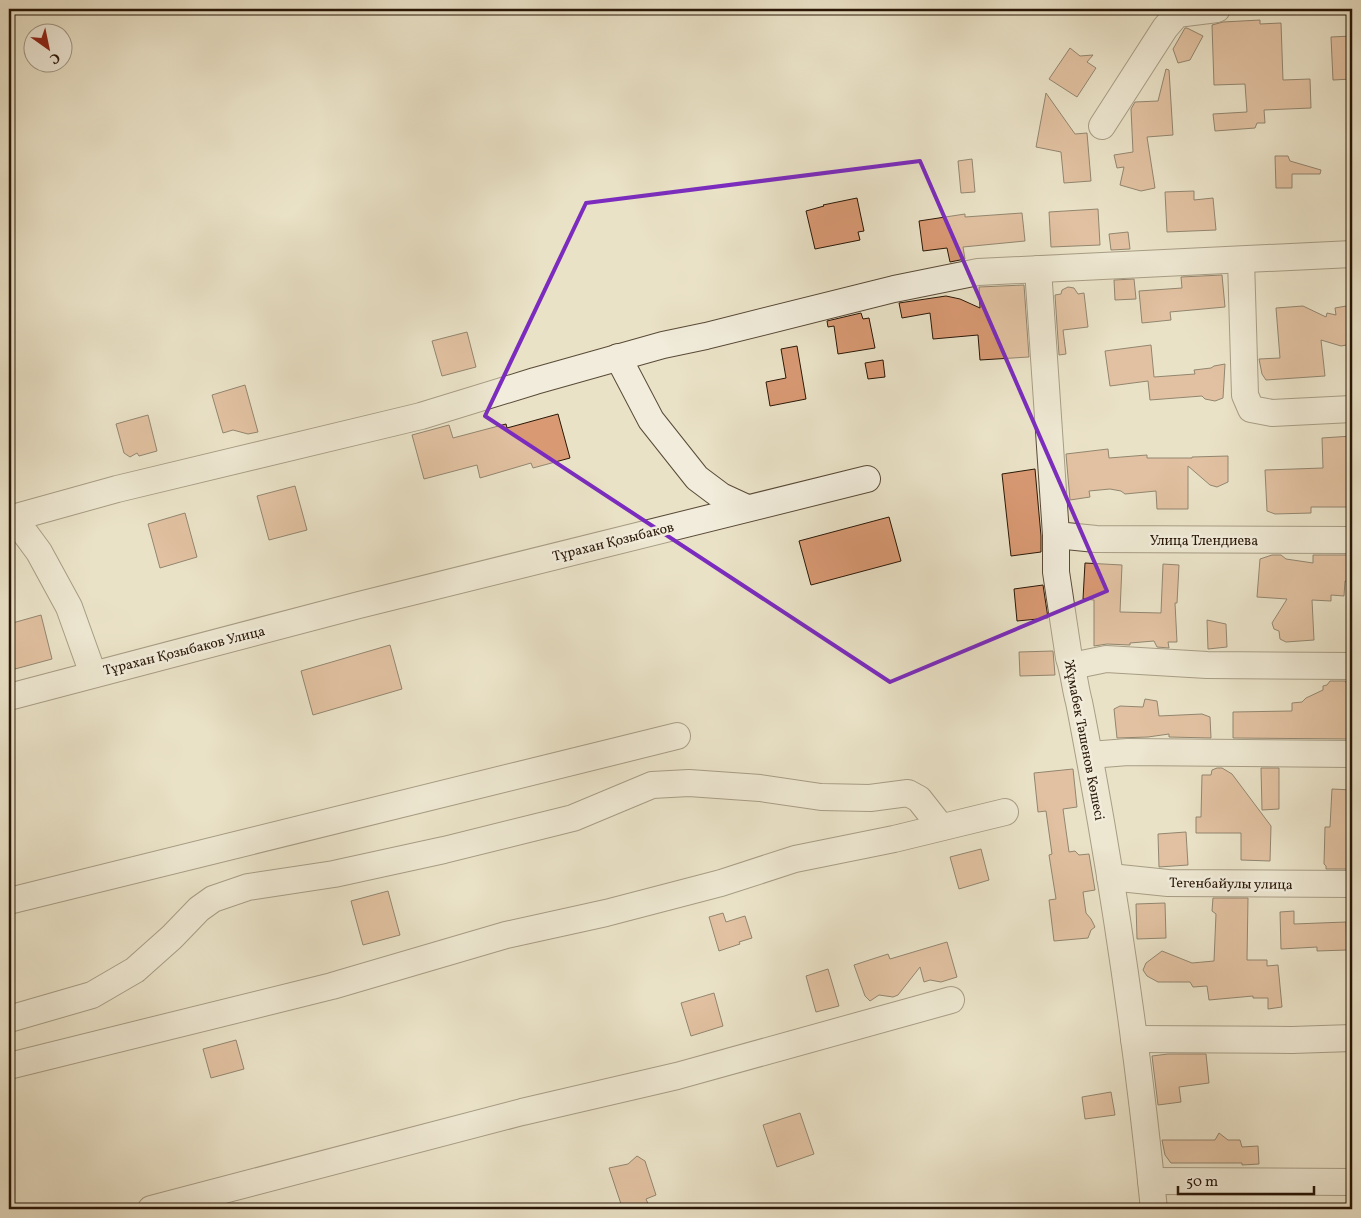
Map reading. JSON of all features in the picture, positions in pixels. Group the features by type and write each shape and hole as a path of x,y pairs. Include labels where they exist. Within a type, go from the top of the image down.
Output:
{"street":[{"path":"1102,126 1165,28 1177,14 1217,9"},
{"path":"93,674 69,607 39,552 11,518 117,489 421,416 663,345 715,334 894,289 978,272 1352,254"},
{"path":"1240,260 1245,395 1251,409 1272,413 1352,410"},
{"name":"Жұмабек Тәшенов Көшесі","path":"1038,270 1056,535 1056,572 1069,658 1090,755 1110,876 1134,1039 1154,1209"},
{"path":"618,357 651,420 697,478 721,496 747,508"},
{"name":"Тұрахан Қозыбаков","path":"359,605 867,479"},
{"name":"Улица Тлендиева","path":"1056,535 1096,539 1352,540"},
{"name":"Тұрахан Қозыбаков Улица","path":"9,696 359,605"},
{"path":"1072,666 1106,658 1207,665 1352,666"},
{"path":"9,901 677,736"},
{"path":"1090,755 1128,752 1352,754"},
{"path":"9,1019 92,995 135,970 172,937 199,909 213,899 248,887 334,874 444,850 573,818 652,785 698,783 760,788 821,797 870,798 908,793 919,799 941,827"},
{"path":"9,1066 332,986 506,936 606,913 720,883 795,859 894,839 1005,812"},
{"name":"Тегенбайулы улица","path":"1110,876 1168,883 1352,884"},
{"path":"151,1209 522,1112 677,1076 952,1000"},
{"path":"1134,1039 1292,1040 1352,1038"},
{"path":"1151,1181 1352,1182"}],"highlighted area":[{"path":"920,161 1107,591 890,682 485,416 586,203"}],"building":[{"path":"1260,20 1260,24 1281,23 1283,80 1310,79 1311,108 1264,110 1265,123 1257,123 1255,128 1215,131 1213,114 1247,112 1245,84 1214,85 1212,25 1223,22"},
{"path":"1185,28 1203,36 1190,60 1178,63 1173,49"},
{"path":"1352,36 1352,79 1333,80 1331,37"},
{"path":"1070,48 1080,56 1093,55 1087,62 1096,68 1077,97 1049,79"},
{"path":"1166,69 1169,70 1173,135 1147,137 1155,188 1141,191 1120,185 1124,167 1117,168 1114,155 1133,152 1131,109 1135,102 1158,101"},
{"path":"1046,93 1075,134 1087,133 1091,181 1064,183 1061,152 1036,147"},
{"path":"1275,156 1288,156 1290,161 1321,170 1320,174 1292,174 1292,188 1276,188"},
{"path":"972,159 975,192 961,193 958,161"},
{"path":"1194,191 1194,200 1213,198 1216,230 1167,232 1165,192"},
{"path":"857,198 864,231 858,232 860,240 815,249 806,211 823,205"},
{"path":"1098,209 1100,245 1051,247 1049,212"},
{"path":"1022,213 1025,241 963,247 965,259 950,262 947,248 923,251 919,221 965,214 965,217"},
{"path":"1128,232 1130,249 1111,250 1109,234"},
{"path":"1222,275 1225,307 1170,312 1171,320 1142,323 1139,291 1182,288 1181,277"},
{"path":"1134,279 1136,299 1115,300 1114,280"},
{"path":"1024,285 1029,357 980,360 978,335 933,339 930,313 902,318 899,303 946,296 960,299 980,308 979,287"},
{"path":"1068,287 1074,288 1078,294 1084,293 1088,327 1063,330 1066,354 1059,355 1055,295 1061,294 1062,290"},
{"path":"1352,305 1352,344 1341,346 1321,340 1325,376 1266,380 1262,374 1259,359 1280,358 1276,308 1303,306 1326,317 1327,313 1336,315 1335,308"},
{"path":"861,313 863,319 869,318 875,348 838,354 834,326 828,327 827,321"},
{"path":"467,332 476,367 442,376 432,341"},
{"path":"1151,345 1154,377 1195,374 1194,370 1225,364 1223,398 1215,401 1205,399 1202,396 1150,400 1148,381 1110,386 1105,351"},
{"path":"797,346 806,399 770,406 766,382 786,378 781,349"},
{"path":"883,360 885,377 868,379 865,363"},
{"path":"245,385 258,432 248,434 233,430 223,433 212,395"},
{"path":"558,414 570,458 533,468 531,463 480,478 477,465 424,479 412,435 449,425 453,438 506,424 507,428"},
{"path":"148,415 157,451 139,456 137,453 130,457 124,453 116,424"},
{"path":"1352,436 1352,507 1311,507 1311,513 1275,514 1267,511 1265,470 1323,468 1322,438"},
{"path":"1108,449 1109,458 1147,455 1147,458 1228,456 1228,482 1217,487 1210,485 1188,466 1188,509 1157,509 1156,491 1125,494 1121,491 1110,489 1089,491 1090,497 1070,500 1066,454"},
{"path":"1035,469 1041,552 1011,556 1002,474"},
{"path":"295,486 307,530 269,540 257,496"},
{"path":"185,513 197,557 160,568 148,524"},
{"path":"889,517 901,561 811,585 799,541"},
{"path":"1272,555 1281,555 1286,559 1313,563 1313,555 1352,555 1352,581 1345,581 1344,596 1331,595 1331,601 1312,600 1314,640 1286,642 1280,639 1279,631 1274,629 1272,623 1287,599 1257,597 1260,559"},
{"path":"1085,563 1122,565 1120,612 1161,613 1163,564 1179,565 1177,603 1175,603 1177,642 1168,642 1169,648 1157,647 1154,641 1130,643 1130,645 1107,644 1094,646 1094,600 1083,599"},
{"path":"1043,585 1048,618 1017,621 1014,589"},
{"path":"41,615 52,659 15,669 9,647 9,624"},
{"path":"1207,620 1226,624 1227,647 1208,649"},
{"path":"390,645 402,689 313,715 301,671"},
{"path":"1053,651 1055,675 1020,676 1019,652"},
{"path":"1330,681 1345,681 1352,689 1352,739 1233,738 1233,712 1292,711 1292,703 1302,702 1323,690 1323,686 1327,685"},
{"path":"1145,699 1157,701 1159,716 1202,714 1210,717 1211,738 1169,737 1169,734 1117,738 1114,709 1120,706 1143,707"},
{"path":"1222,768 1232,774 1271,826 1270,861 1241,860 1241,833 1196,833 1196,817 1201,817 1202,775 1211,775 1212,770"},
{"path":"1261,768 1279,768 1279,809 1262,810"},
{"path":"1073,769 1077,807 1063,809 1069,852 1075,851 1079,855 1089,854 1095,890 1083,892 1086,913 1095,927 1091,930 1088,938 1054,941 1049,900 1056,899 1049,855 1052,854 1046,811 1038,812 1034,773"},
{"path":"1332,789 1352,790 1351,869 1326,869 1324,864 1325,827 1330,827"},
{"path":"1186,832 1188,865 1159,867 1158,834"},
{"path":"981,849 989,880 959,889 950,857"},
{"path":"388,891 400,935 363,945 351,901"},
{"path":"1213,898 1248,898 1247,960 1267,960 1267,966 1278,965 1282,1007 1268,1009 1268,998 1253,998 1253,996 1209,1000 1207,986 1193,987 1190,982 1158,982 1147,976 1143,970 1146,963 1162,951 1192,963 1214,961 1216,914 1212,911"},
{"path":"1165,903 1166,938 1137,939 1136,904"},
{"path":"1294,911 1294,924 1346,922 1347,950 1317,951 1317,947 1281,949 1280,912"},
{"path":"723,913 726,922 745,916 752,938 719,951 709,917"},
{"path":"947,942 957,977 941,982 930,980 924,982 920,967 898,995 893,997 879,995 870,1001 865,996 854,965 888,954 890,959"},
{"path":"828,969 839,1006 816,1012 806,976"},
{"path":"714,993 723,1026 691,1036 681,1003"},
{"path":"236,1040 244,1069 211,1078 203,1049"},
{"path":"1206,1054 1209,1083 1179,1087 1181,1102 1158,1105 1152,1056"},
{"path":"1111,1092 1115,1115 1085,1119 1082,1097"},
{"path":"800,1113 814,1154 777,1167 763,1125"},
{"path":"1219,1133 1228,1140 1240,1140 1242,1147 1258,1146 1259,1164 1171,1163 1165,1155 1162,1140 1215,1140"},
{"path":"637,1156 645,1161 656,1195 646,1199 649,1206 640,1209 634,1209 632,1204 622,1207 609,1168 628,1164"}]}
